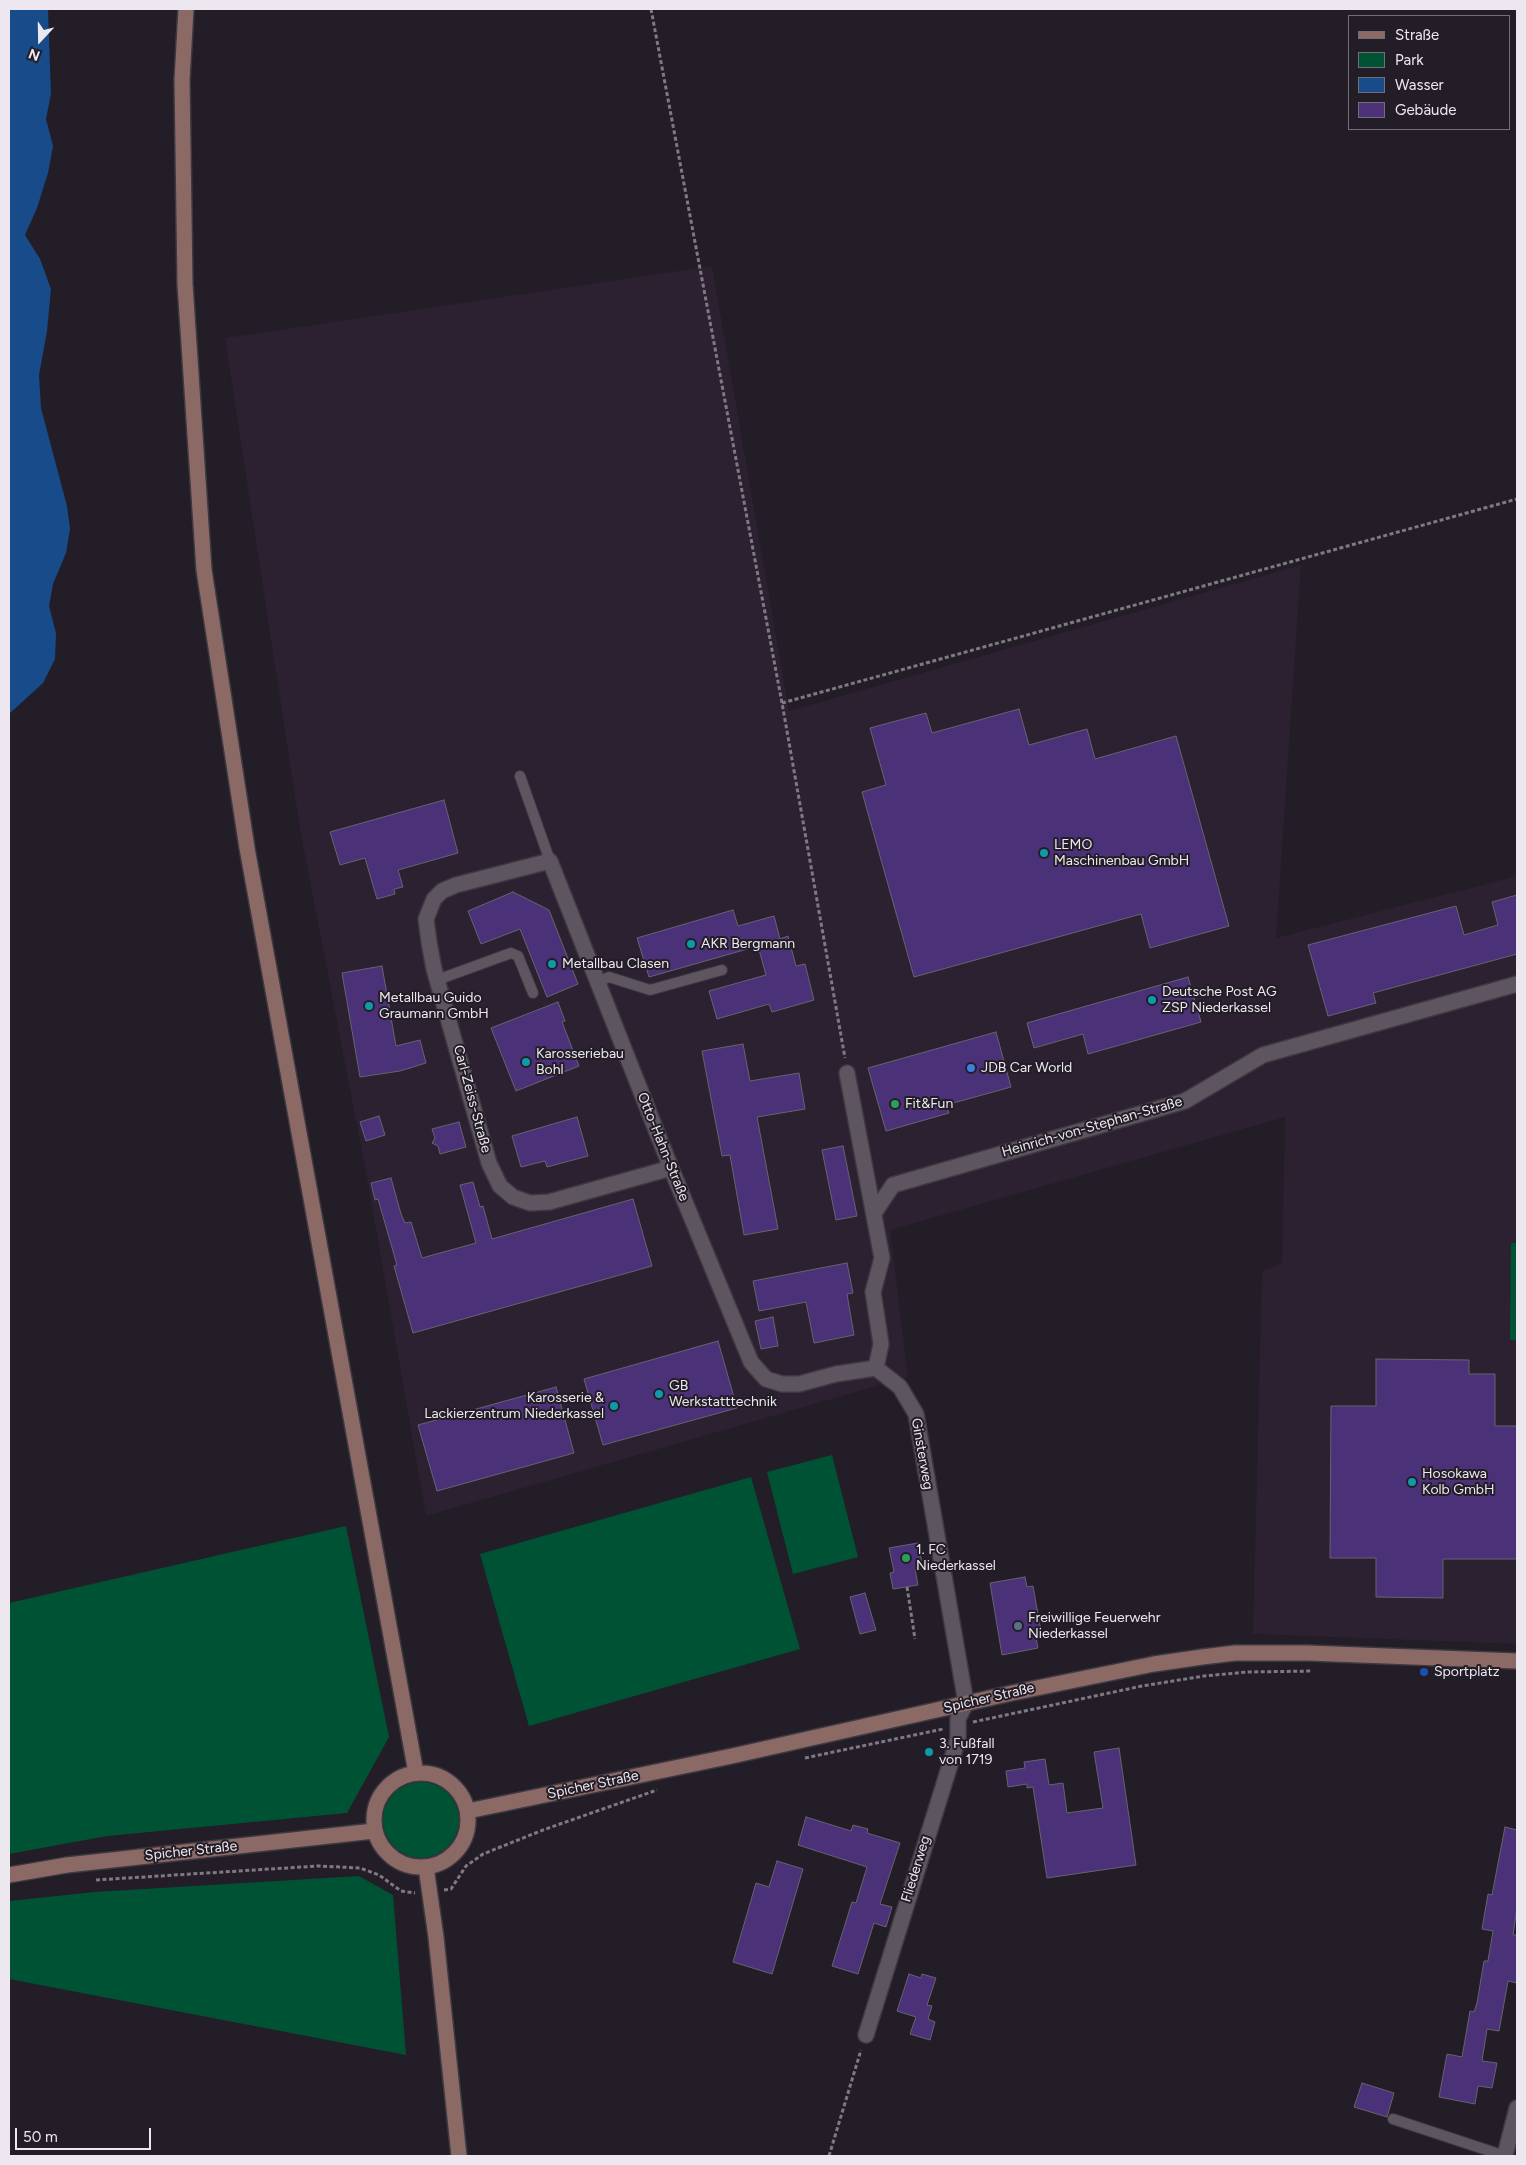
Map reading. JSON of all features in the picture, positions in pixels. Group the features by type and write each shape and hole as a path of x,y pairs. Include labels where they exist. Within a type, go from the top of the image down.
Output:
{"main road":[{"path":"186,9 182,80 186,284 204,570 247,848 416,1773"},
{"name":"Spicher Straße","path":"468,1811 732,1756 966,1703 1154,1664 1235,1653 1347,1654 1517,1661"},
{"path":"416,1773 430,1774 443,1778 463,1798 468,1811 468,1827 464,1842 454,1854 441,1863 426,1868 406,1865 388,1855 379,1844 374,1831 374,1814 378,1799 388,1786 401,1777 416,1773"},
{"name":"Spicher Straße","path":"9,1875 67,1865 374,1831"},
{"path":"426,1868 437,1946 459,2156"}],"street":[{"name":"Carl-Zeiss-Straße","path":"550,861 442,890 434,899 426,919 437,980 489,1163 500,1186 513,1197 530,1203 549,1202 671,1168"},
{"name":"Otto-Hahn-Straße","path":"550,861 671,1168 751,1362 766,1379 782,1384 799,1384 836,1374 876,1368"},
{"name":"Heinrich-von-Stephan-Straße","path":"874,1212 893,1185 1185,1101 1263,1055 1517,984"},
{"path":"847,1072 882,1258 874,1292 881,1344 876,1368"},
{"name":"Ginsterweg","path":"876,1368 900,1387 916,1414 966,1703"},
{"name":"Fliederweg","path":"866,2035 958,1739 958,1719 966,1703"},
{"path":"1505,2156 1517,2108"}],"lane":[{"name":"Otto-Hahn-Straße","path":"520,776 550,861"},
{"path":"437,980 511,953 518,956 533,993"},
{"path":"598,982 609,977 650,990 722,970"},
{"path":"1392,2119 1505,2156"}],"path":[{"path":"651,9 782,703 847,1072"},
{"path":"782,703 1517,499"},
{"path":"907,1587 915,1638"},
{"path":"96,1880 318,1866 360,1868 379,1875 401,1891 412,1893 428,1892"},
{"path":"829,2156 866,2035"}],"shaded area":[{"path":"712,266 789,711 1301,565 1276,938 1517,876 1517,1644 1253,1634 1262,1271 1282,1264 1285,1117 890,1230 908,1377 426,1516 368,1183 300,829 225,338"}],"green space":[{"path":"1511,1243 1517,1243 1517,1340 1510,1340"},
{"path":"832,1455 858,1557 793,1574 767,1472"},
{"path":"751,1477 800,1649 529,1726 480,1554"},
{"path":"346,1526 389,1737 347,1813 107,1836 9,1854 9,1603"},
{"path":"421,1782 436,1785 448,1793 456,1805 459,1820 456,1835 448,1847 436,1855 421,1858 406,1855 394,1847 386,1835 383,1820 386,1805 394,1793 406,1785"},
{"path":"359,1876 393,1895 406,2055 9,1979 9,1901 95,1892"}],"water":[{"path":"9,9 48,9 51,94 46,119 53,146 48,173 37,208 25,235 40,259 51,289 47,331 39,375 41,408 67,506 70,529 66,553 53,584 49,606 56,633 55,659 43,683 9,714"}],"building":[{"name":"LEMO Maschinenbau GmbH","path":"1019,709 1029,745 1087,729 1095,759 1176,736 1229,926 1150,948 1141,914 914,977 862,792 886,785 870,728 926,713 932,733"},
{"path":"444,800 458,853 398,870 403,887 394,889 395,894 377,899 365,858 340,865 330,832"},
{"name":"Metallbau Clasen","path":"513,892 549,910 578,984 547,997 520,929 481,944 468,911"},
{"path":"1517,895 1517,954 1373,993 1376,1003 1328,1016 1308,945 1456,906 1464,935 1498,925 1492,902"},
{"path":"733,910 738,926 774,916 780,939 788,936 796,966 805,964 814,1000 772,1012 769,1004 717,1019 709,991 766,975 758,946 649,977 637,938"},
{"name":"Metallbau Guido Graumann GmbH","path":"382,966 396,1046 420,1040 426,1063 400,1071 360,1077 342,973"},
{"name":"Deutsche Post AG ZSP Niederkassel","path":"1188,977 1201,1022 1088,1054 1083,1034 1034,1048 1027,1023"},
{"path":"558,1002 565,1021 562,1022 579,1066 516,1091 491,1028"},
{"path":"996,1032 1011,1087 946,1105 949,1113 886,1131 868,1068"},
{"path":"743,1044 750,1081 799,1073 805,1109 757,1117 778,1229 744,1235 730,1155 722,1156 702,1051"},
{"path":"379,1116 385,1135 366,1141 360,1122"},
{"path":"577,1117 588,1156 547,1167 545,1161 521,1167 512,1136"},
{"path":"459,1122 466,1147 440,1154 438,1146 432,1143 435,1138 432,1129"},
{"path":"843,1146 857,1216 836,1220 822,1150"},
{"path":"391,1178 401,1214 405,1223 411,1222 422,1258 476,1243 460,1185 473,1182 480,1207 483,1206 492,1239 633,1199 652,1266 413,1333 394,1266 397,1265 378,1199 375,1200 371,1183"},
{"path":"847,1263 853,1293 847,1294 854,1335 814,1343 806,1302 759,1311 753,1281"},
{"path":"773,1317 778,1346 761,1349 755,1321"},
{"path":"718,1341 737,1408 603,1445 584,1379"},
{"name":"Hosokawa Kolb GmbH","path":"1376,1359 1469,1360 1469,1374 1495,1374 1495,1426 1517,1426 1517,1559 1443,1559 1443,1598 1376,1597 1376,1558 1330,1558 1331,1406 1376,1406"},
{"path":"556,1387 574,1453 437,1491 418,1425"},
{"name":"1. FC Niederkassel","path":"918,1543 923,1568 915,1569 918,1585 893,1589 890,1573 894,1572 889,1548"},
{"name":"Freiwillige Feuerwehr Niederkassel","path":"1025,1577 1027,1587 1033,1586 1042,1637 1036,1638 1038,1648 1002,1655 990,1583"},
{"path":"865,1593 876,1630 860,1634 850,1597"},
{"path":"1119,1748 1136,1865 1047,1878 1033,1787 1027,1788 1027,1784 1008,1787 1006,1771 1025,1768 1024,1762 1045,1759 1049,1785 1063,1783 1067,1813 1103,1808 1094,1752"},
{"path":"806,1817 851,1831 853,1825 868,1829 867,1833 900,1843 880,1904 892,1907 886,1927 874,1923 858,1974 832,1966 852,1902 856,1903 867,1867 798,1845"},
{"path":"1505,1827 1517,1830 1517,1908 1513,1935 1517,1935 1517,1983 1508,1981 1499,2031 1487,2029 1482,2061 1497,2063 1492,2088 1478,2086 1475,2104 1439,2097 1447,2054 1462,2057 1470,2011 1474,2012 1484,1961 1488,1961 1493,1931 1482,1929 1488,1894 1492,1895"},
{"path":"777,1861 803,1869 772,1974 733,1962 756,1883 769,1887"},
{"path":"909,1974 921,1978 922,1974 936,1978 927,2005 932,2006 928,2019 935,2022 930,2040 910,2034 916,2017 897,2011"},
{"path":"1362,2083 1394,2093 1387,2117 1354,2107"}],"place":[{"name":"LEMO Maschinenbau GmbH","path":"1044,853"},
{"name":"AKR Bergmann","path":"691,944"},
{"name":"Metallbau Clasen","path":"552,964"},
{"name":"Deutsche Post AG ZSP Niederkassel","path":"1152,1000"},
{"name":"Metallbau Guido Graumann GmbH","path":"369,1006"},
{"name":"Karosseriebau Bohl","path":"526,1062"},
{"name":"JDB Car World","path":"971,1068"},
{"name":"Fit&Fun","path":"895,1104"},
{"name":"GB Werkstatttechnik","path":"659,1394"},
{"name":"Karosserie & Lackierzentrum Niederkassel","path":"614,1406"},
{"name":"Hosokawa Kolb GmbH","path":"1412,1482"},
{"name":"1. FC Niederkassel","path":"906,1558"},
{"name":"Freiwillige Feuerwehr Niederkassel","path":"1018,1626"},
{"name":"Sportplatz","path":"1424,1672"},
{"name":"3. Fußfall von 1719","path":"929,1752"}]}
